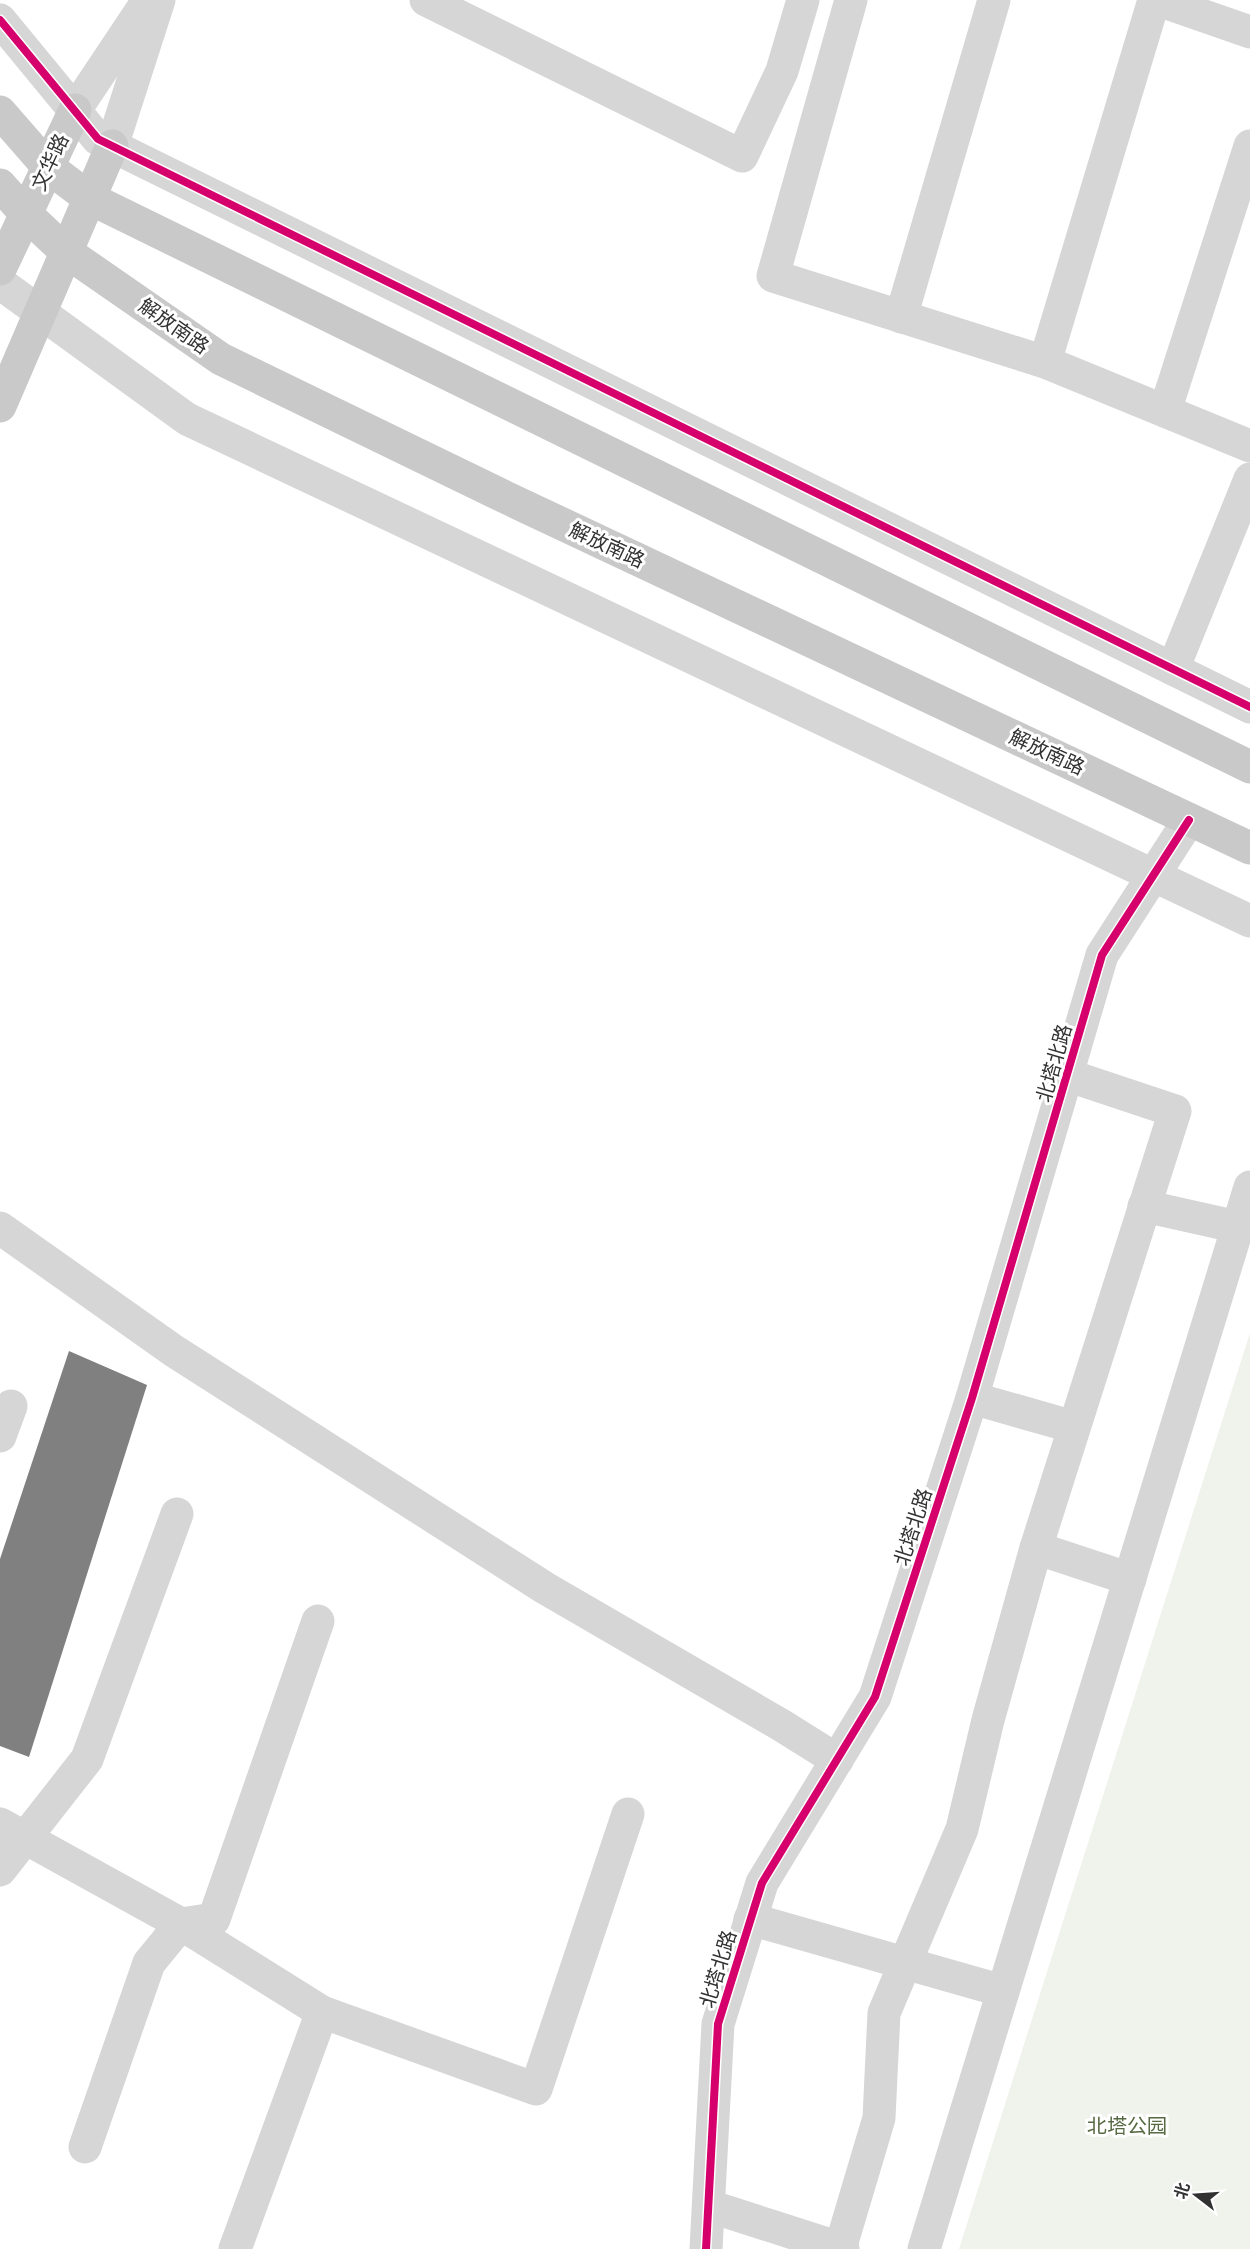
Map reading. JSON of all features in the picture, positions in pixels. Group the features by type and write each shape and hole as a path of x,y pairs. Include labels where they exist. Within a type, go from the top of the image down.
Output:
{"main road":[{"name":"文华路","path":"0,269 75,110"},
{"path":"0,112 48,167 88,198 1250,767"},
{"path":"0,406 112,146"},
{"name":"解放南路","path":"0,185 26,214 65,251 221,359 505,497 1250,848"}],"street":[{"name":"文华路","path":"75,110 148,0"},
{"path":"112,146 159,0"},
{"path":"426,0 742,156 782,71 803,0"},
{"path":"850,0 773,276 1045,362 1250,446"},
{"path":"901,317 994,0"},
{"path":"1045,362 1156,0 1250,32"},
{"path":"0,20 98,139 1250,707"},
{"path":"1165,411 1250,146"},
{"path":"0,283 187,419 1250,921"},
{"path":"1173,669 1250,479"},
{"name":"北塔北路","path":"706,2249 718,2024 762,1883 875,1697 972,1398 1102,955 1189,819"},
{"path":"709,2206 841,2249 879,2118 884,2013 962,1829 988,1720 1036,1548 1174,1111 1067,1076"},
{"path":"924,2249 1250,1187"},
{"path":"1144,1206 1238,1227"},
{"path":"0,1228 174,1352 545,1588 837,1760"},
{"path":"972,1398 1074,1427"},
{"path":"0,1870 12,1831 87,1759 177,1514"},
{"path":"1036,1548 1130,1579"},
{"path":"86,2147 149,1963 181,1924 214,1919 318,1621"},
{"path":"12,1831 181,1924 322,2012 536,2089 628,1814"},
{"path":"750,1919 1003,1991"},
{"path":"235,2249 322,2012"}],"green space":[{"name":"北塔公园","path":"1250,1333 1250,2249 959,2249"}],"building":[{"path":"69,1351 147,1385 29,1757 0,1746 0,1559"}],"cycle path":[{"path":"0,20 98,139 1250,707"},
{"path":"706,2249 718,2024 762,1883 875,1697 972,1398 1102,955 1189,820"}]}
